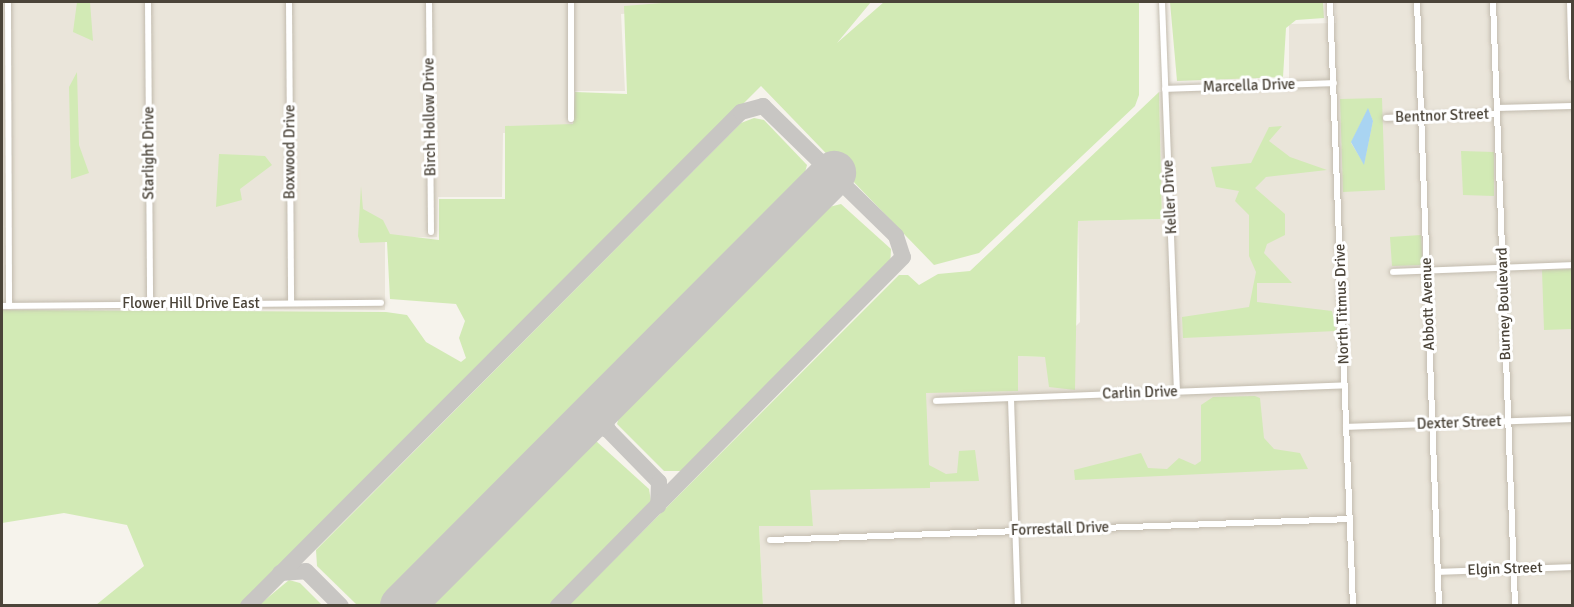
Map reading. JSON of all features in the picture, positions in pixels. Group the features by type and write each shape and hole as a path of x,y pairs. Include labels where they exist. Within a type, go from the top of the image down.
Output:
{"street":[{"path":"8,2 9,306"},
{"name":"Starlight Drive","path":"148,2 150,304"},
{"name":"Boxwood Drive","path":"289,2 291,303"},
{"name":"Birch Hollow Drive","path":"429,2 431,232"},
{"path":"571,2 571,119"},
{"name":"Keller Drive","path":"1162,2 1177,392"},
{"name":"North Titmus Drive","path":"1330,2 1353,606"},
{"name":"Abbott Avenue","path":"1418,2 1439,606"},
{"name":"Burney Boulevard","path":"1493,2 1515,606"},
{"path":"1570,2 1572,78"},
{"name":"Marcella Drive","path":"1165,89 1334,83"},
{"name":"Bentnor Street","path":"1386,118 1572,106"},
{"path":"1393,272 1572,265"},
{"name":"Flower Hill Drive East","path":"2,306 381,303"},
{"name":"Carlin Drive","path":"936,401 1345,385"},
{"path":"1011,399 1018,606"},
{"name":"Dexter Street","path":"1346,427 1572,419"},
{"name":"Forrestall Drive","path":"770,540 1350,519"},
{"name":"Elgin Street","path":"1438,572 1572,567"}],"shaded area":[{"path":"2,2 676,2 676,10 621,14 625,91 573,91 573,131 503,133 502,197 438,197 437,237 385,238 385,310 2,306"},
{"path":"1335,2 1572,2 1572,605 763,605 759,526 813,526 809,490 926,392 1017,391 1017,356 1045,357 1080,322 1078,221 1162,219 1159,92 1289,88 1289,24 1336,23"}],"green space":[{"path":"77,2 90,2 93,41 73,32"},
{"path":"675,2 871,2 837,43 884,2 1139,2 1139,95 1135,106 979,253 934,265 761,86 241,605 96,605 144,566 127,525 64,513 2,523 2,310 386,312 407,315 426,342 461,362 466,358 459,338 465,321 456,304 390,299 387,242 360,243 358,236 361,186 363,209 383,220 390,234 439,240 439,199 505,199 505,126 573,124 575,92 627,94 624,6"},
{"path":"1170,2 1323,2 1324,18 1296,20 1286,28 1283,77 1177,81"},
{"path":"77,72 79,145 89,173 71,179 69,87"},
{"path":"1159,92 1162,219 1078,221 1075,390 1049,387 1045,357 1018,356 1018,391 926,393 929,465 946,474 957,473 959,451 975,450 979,481 930,482 930,488 810,490 813,526 759,526 763,605 569,605 899,275 908,275 919,285 938,274 970,271"},
{"path":"1382,98 1385,190 1343,192 1340,99","holes":["1368,109 1373,121 1364,164 1351,143"]},
{"path":"754,118 764,120 807,165 801,188 382,605 357,605 317,566 316,550 741,123"},
{"path":"1282,126 1269,141 1290,157 1327,170 1266,177 1255,188 1285,214 1285,235 1267,244 1264,253 1292,283 1257,283 1257,302 1332,311 1336,331 1183,338 1182,317 1249,307 1256,272 1249,256 1249,215 1235,201 1239,191 1216,187 1211,167 1251,163 1269,127"},
{"path":"1461,151 1494,152 1494,196 1463,195"},
{"path":"219,154 265,156 272,165 240,189 242,200 216,207"},
{"path":"841,204 891,249 890,267 685,471 664,471 617,424 622,407 817,210"},
{"path":"1421,235 1423,265 1392,266 1390,237"},
{"path":"1572,269 1572,329 1544,330 1542,270"},
{"path":"1255,396 1260,398 1264,438 1274,449 1300,453 1308,469 1075,480 1074,470 1141,453 1148,468 1167,469 1179,458 1195,465 1201,461 1201,405 1213,397"},
{"path":"596,441 649,489 651,501 551,605 423,605 584,445"},
{"path":"289,580 300,583 322,605 259,605"}],"water":[{"path":"1368,108 1373,121 1364,165 1351,142"}],"taxiway":[{"path":"248,606 741,112 763,106 896,236 903,257 558,606"},
{"path":"608,399 602,414 608,430"},
{"path":"577,429 592,425 608,430 659,482 658,506"},
{"path":"280,573 306,571 341,606"}],"runway":[{"path":"402,606 834,173"}]}
